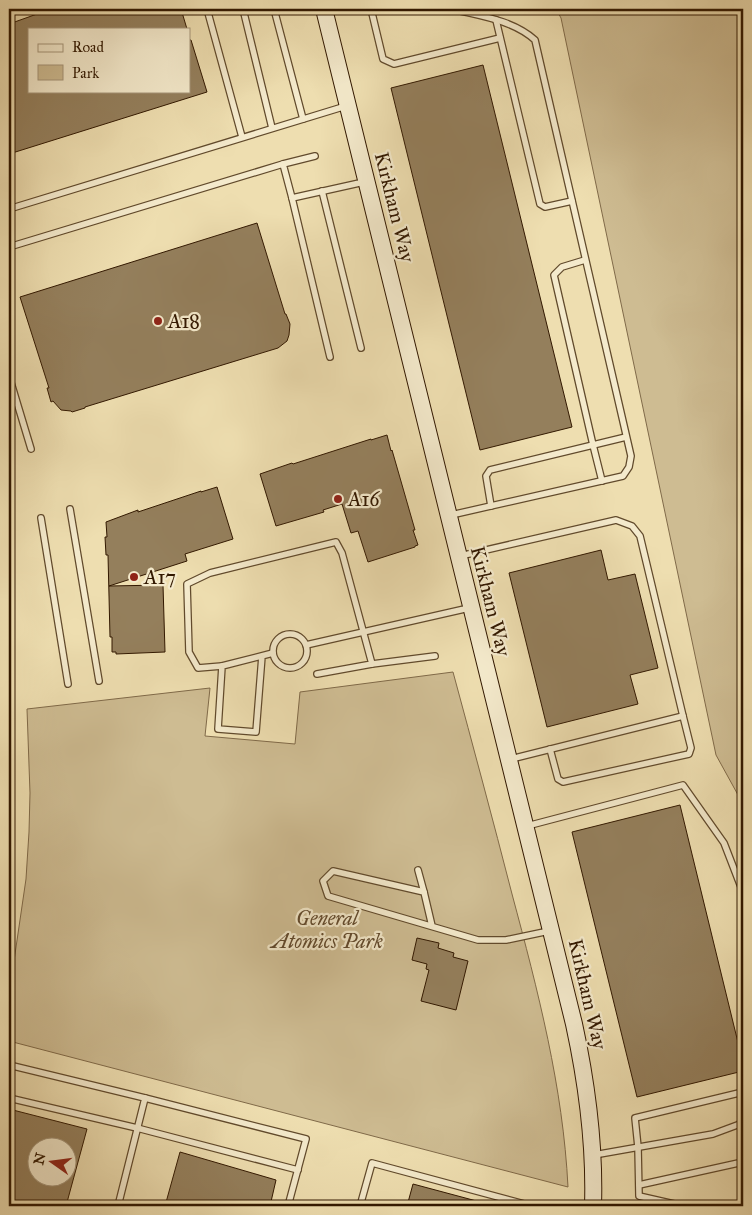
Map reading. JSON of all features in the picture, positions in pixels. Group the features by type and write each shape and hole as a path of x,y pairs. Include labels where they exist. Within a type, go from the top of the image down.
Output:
{"main road":[{"name":"Kirkham Way","path":"324,9 551,930 585,1077 591,1121 593,1206"}],"lane":[{"path":"207,9 242,138"},
{"path":"243,9 272,128"},
{"path":"274,9 303,119"},
{"path":"370,9 383,59 394,64 500,38"},
{"path":"449,516 622,476 629,467 631,456 535,40 526,32 496,20 452,9"},
{"path":"496,20 540,204 545,206 572,200"},
{"path":"9,209 348,106"},
{"path":"9,247 315,156"},
{"path":"283,164 330,357"},
{"path":"292,198 367,182"},
{"path":"322,192 360,348"},
{"path":"586,260 562,267 554,275 602,481"},
{"path":"9,376 31,449"},
{"path":"491,506 486,476 490,470 626,437"},
{"path":"70,509 99,681"},
{"path":"41,518 68,684"},
{"path":"458,556 616,520 632,526 640,536 691,748 689,754 563,782 558,779 550,749"},
{"path":"273,653 222,666 198,668 189,652 187,584 210,573 336,542 342,553 372,664"},
{"path":"306,645 471,608"},
{"path":"284,635 299,637 306,645 307,650 304,660 296,667 281,665 274,658 275,642 284,635"},
{"path":"222,666 218,729 256,732 262,656"},
{"path":"317,674 372,664 435,656"},
{"path":"509,759 683,716"},
{"path":"525,827 682,785 724,843 741,887 743,900"},
{"path":"418,870 432,926"},
{"path":"424,892 333,871 324,881 328,896 478,940 506,940 551,930"},
{"path":"9,1065 306,1139 288,1206"},
{"path":"683,1206 639,1196 638,1147 635,1118 743,1092"},
{"path":"9,1098 137,1128 298,1170"},
{"path":"118,1206 145,1098"},
{"path":"593,1155 713,1134 740,1124 743,1113"},
{"path":"639,1185 743,1162"},
{"path":"360,1206 372,1163 532,1206"}],"green space":[{"path":"556,9 743,9 743,804 716,755 561,18"},
{"name":"General Atomics Park","path":"453,672 540,1003 561,1113 568,1187 9,1041 9,995 26,879 29,832 30,793 27,709 210,688 205,736 295,744 300,692"}],"building":[{"path":"51,9 181,9 187,28 28,28 28,92 190,92 191,40 207,92 9,154 9,24"},
{"path":"483,65 572,427 480,450 391,88"},
{"name":"A18","path":"257,223 285,314 290,324 287,341 278,348 72,412 61,410 53,401 51,402 47,388 49,388 20,297"},
{"name":"A16","path":"387,435 418,545 368,562 358,531 351,533 342,504 323,510 324,512 276,526 260,474"},
{"name":"A17","path":"217,487 233,539 185,554 187,561 109,586 163,585 165,652 116,654 116,652 112,652 112,637 110,637 108,555 106,555 105,537 107,537 106,522 138,510 138,512"},
{"path":"601,550 608,580 635,574 658,668 630,675 638,704 547,727 509,573"},
{"path":"680,805 743,1063 743,1071 637,1097 572,832"},
{"path":"417,938 439,943 438,948 454,953 453,957 468,961 456,1010 421,1001 429,970 426,969 427,964 412,960"},
{"path":"9,1109 87,1129 78,1162 78,1138 28,1138 28,1188 71,1188 66,1206 9,1206"},
{"path":"180,1152 276,1180 270,1206 165,1206"},
{"path":"413,1184 484,1203 483,1206 407,1206"}],"place":[{"name":"A18","path":"158,321"},
{"name":"A16","path":"338,499"},
{"name":"A17","path":"134,577"}]}
